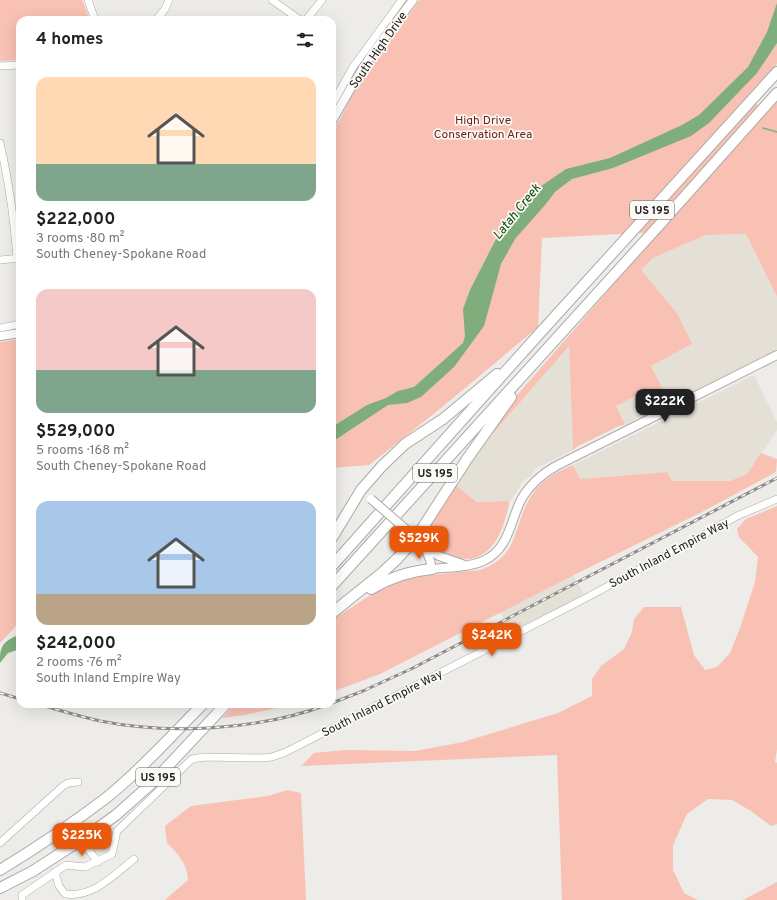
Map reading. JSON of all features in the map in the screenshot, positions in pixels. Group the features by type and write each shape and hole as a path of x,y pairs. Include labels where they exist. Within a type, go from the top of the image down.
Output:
{"highway":[{"name":"US 195","path":"336,562 777,72"},
{"name":"US 195","path":"336,582 777,93"},
{"path":"336,531 361,490 382,466 405,444 443,419 528,347"},
{"path":"336,610 382,573 398,558 412,535 537,359"},
{"path":"336,611 394,576 415,570 432,569"},
{"name":"US 195","path":"0,870 43,843 107,797 139,768 199,708"},
{"name":"US 195","path":"0,888 33,871 116,815 152,783 221,708"}],"main road":[{"name":"South High Drive","path":"336,114 372,54 413,0"},
{"path":"0,336 16,334"},
{"path":"424,545 432,569 468,565 484,560 499,549 506,540 523,497 532,484 543,474 558,465 777,355"},
{"path":"361,490 424,545 445,559 468,565"}],"street":[{"path":"88,0 94,16"},
{"path":"159,16 165,9 168,0"},
{"path":"272,0 294,16"},
{"path":"309,16 322,0"},
{"name":"South High Drive","path":"336,98 353,67 402,0"},
{"path":"0,66 16,65"},
{"path":"0,143 7,173 16,241"},
{"path":"0,260 16,258"},
{"path":"0,328 16,325"},
{"name":"South Inland Empire Way","path":"98,862 112,854 117,832 192,759 204,757 263,758 272,757 286,752 690,543 737,516 777,499"},
{"path":"0,843 63,786 68,783 78,782"},
{"path":"22,900 22,895 66,865 85,867 98,862 81,840"},
{"path":"55,872 59,886 65,894 73,895 102,886 134,859"}],"shaded area":[{"path":"777,3 777,43 757,73 709,123 691,136 613,168 572,179 555,192 515,239 501,264 484,326 454,367 421,397 407,403 388,405 336,439 336,424 367,405 386,398 398,391 414,387 463,343 465,336 463,309 470,290 495,241 531,193 566,169 610,158 682,125 699,115 748,67 767,32"},
{"path":"746,234 777,297 777,350 670,403 651,366 692,344 641,270 653,258 706,235"},
{"path":"569,345 573,450 535,469 531,476 522,482 511,501 477,502 455,485 474,455"},
{"path":"754,375 777,422 777,430 747,474 730,481 671,481 667,472 580,479 573,465"},
{"path":"645,392 653,411 625,425 616,406"},
{"path":"570,570 584,594 512,634 499,610"},
{"path":"16,636 16,650 8,653 0,663 2,646"}],"green space":[{"path":"0,0 82,0 88,16 16,16 16,60 0,61"},
{"name":"High Drive Conservation Area","path":"420,0 777,0 777,64 750,93 763,114 777,99 777,297 746,234 706,235 653,258 641,270 677,313 692,344 651,366 670,403 667,402 655,408 653,411 644,392 616,406 625,425 619,426 578,446 573,450 569,346 474,455 498,418 659,232 542,238 538,327 441,408 369,465 336,468 336,126 355,88 381,50"},
{"path":"16,340 16,626 0,643 0,342"},
{"path":"761,453 777,459 776,472 700,513 578,573 380,674 336,690 336,617 380,589 397,581 409,577 480,570 493,564 509,549 524,509 534,492 543,482 554,474 573,465 580,479 667,472 672,481 730,481 747,474"},
{"path":"455,485 477,502 509,501 502,529 492,546 485,553 469,559 459,558 442,551 427,537 427,532"},
{"path":"777,506 777,749 775,762 777,763 777,824 771,826 751,811 732,800 708,799 687,814 673,845 673,870 684,893 698,900 562,900 557,755 301,766 314,753 345,750 415,751 463,742 558,713 592,696 592,679 601,666 624,649 632,632 634,619 644,607 681,607 694,655 705,670 717,667 730,653 755,582 758,557 739,537 737,529 746,519"},
{"path":"232,708 277,708 245,715 222,718"},
{"path":"287,790 301,793 306,900 165,900 188,880 186,869 182,860 167,843 165,826 191,806 268,796"},
{"path":"777,882 777,900 743,900"}],"waterway":[{"path":"763,128 777,132"}],"railway":[{"path":"336,701 413,668 777,478"},
{"path":"0,693 16,698"},
{"path":"52,708 100,721 156,728 186,729 216,728 275,720 317,708"}],"water label":[{"name":"Latah Creek","path":"516,211"}]}
